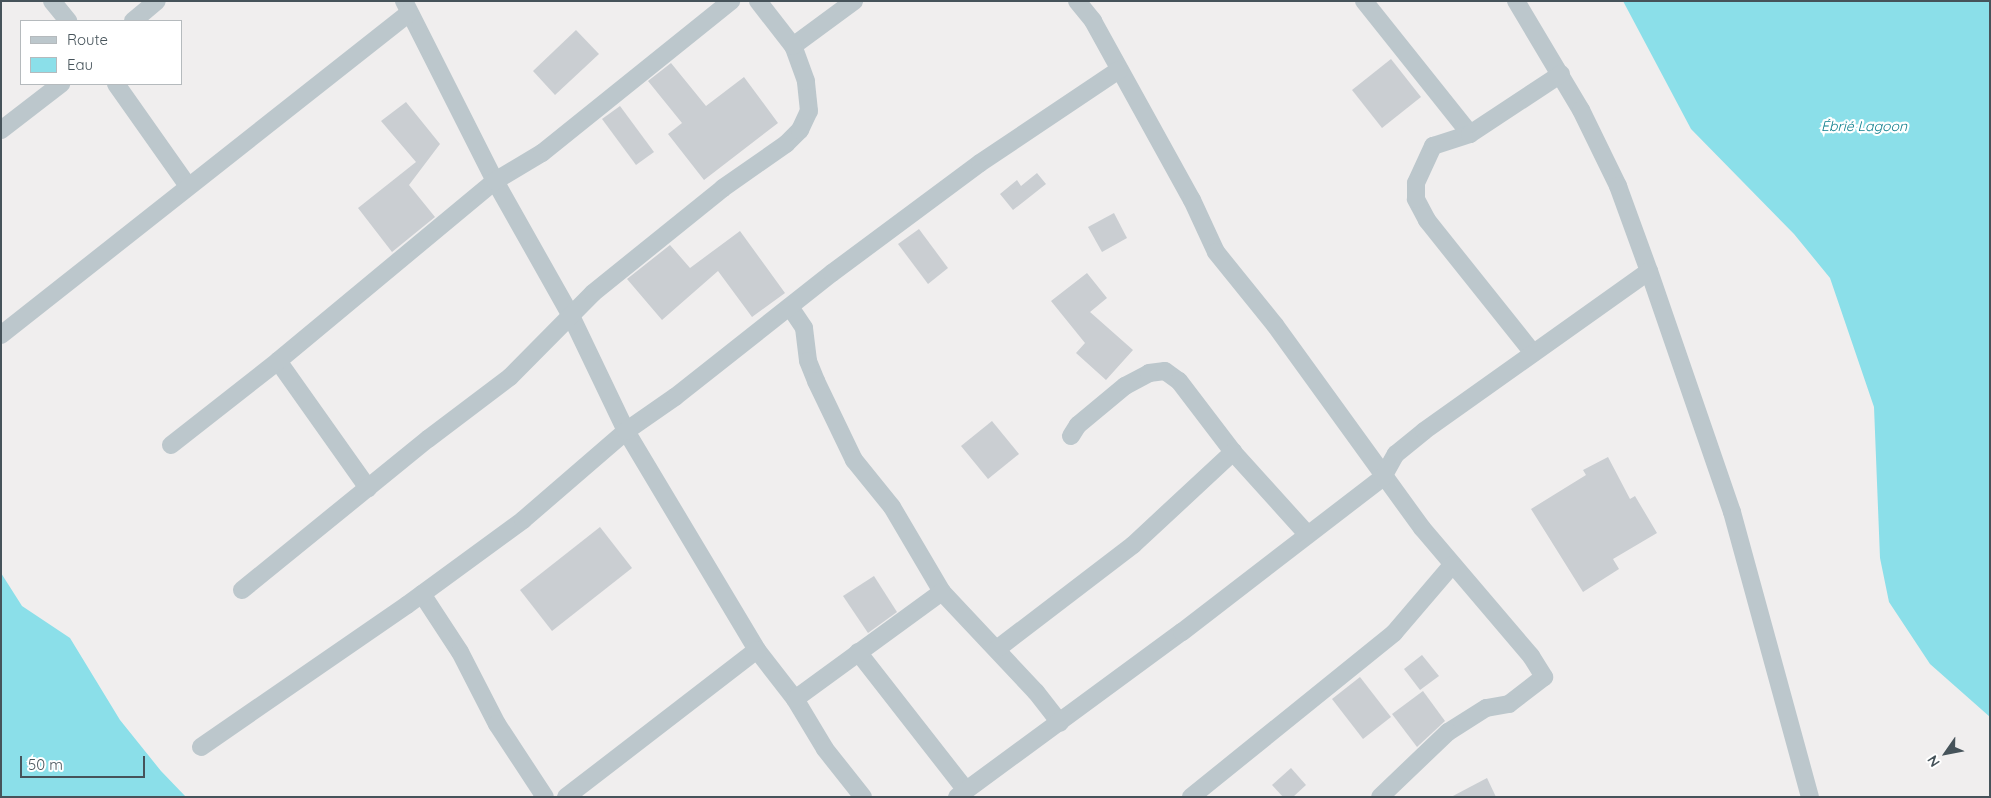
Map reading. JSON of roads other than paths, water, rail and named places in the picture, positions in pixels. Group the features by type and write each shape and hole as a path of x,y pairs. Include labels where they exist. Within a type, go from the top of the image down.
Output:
{"street":[{"path":"52,1 67,20"},
{"path":"134,20 157,1"},
{"path":"171,445 278,361 495,181 542,153 731,1"},
{"path":"242,590 510,377 593,293 723,188 786,144 800,130 809,111 806,81 793,46 758,1"},
{"path":"793,46 854,1"},
{"path":"1077,1 1093,21 1192,200 1216,252 1281,332 1349,423 1383,477 1452,565 1531,656 1544,677 1509,704 1486,708 1448,732 1380,797"},
{"path":"1364,1 1470,134"},
{"path":"1516,1 1561,74 1618,186 1732,512 1810,797"},
{"path":"1,335 188,186 407,7 495,181 571,316 626,431 757,650 795,699 825,749 863,797"},
{"path":"201,747 422,594 523,520 626,431 675,397 980,163 1119,70"},
{"path":"1533,353 1426,220 1416,198 1416,183 1433,146 1470,134 1561,74"},
{"path":"1,130 60,85"},
{"path":"117,85 188,186"},
{"path":"858,652 962,794 1060,723 1383,477 1396,454 1424,430 1649,271"},
{"path":"790,307 804,328 808,361 854,460 892,507 942,592 997,649 1060,723"},
{"path":"278,361 368,488"},
{"path":"1071,436 1078,425 1125,386 1148,373 1165,371 1179,381 1233,452 1307,534"},
{"path":"997,649 1134,545 1233,452"},
{"path":"1191,797 1394,633 1452,565"},
{"path":"795,699 942,592"},
{"path":"422,594 460,652 498,724 545,797"},
{"path":"566,797 757,650"}],"water":[{"name":"Ébrié Lagoon","path":"1623,1 1990,1 1990,717 1930,664 1889,602 1880,558 1874,407 1830,278 1794,234 1691,129"},
{"path":"1,573 22,606 70,638 120,720 161,771 186,797 1,797"}]}
